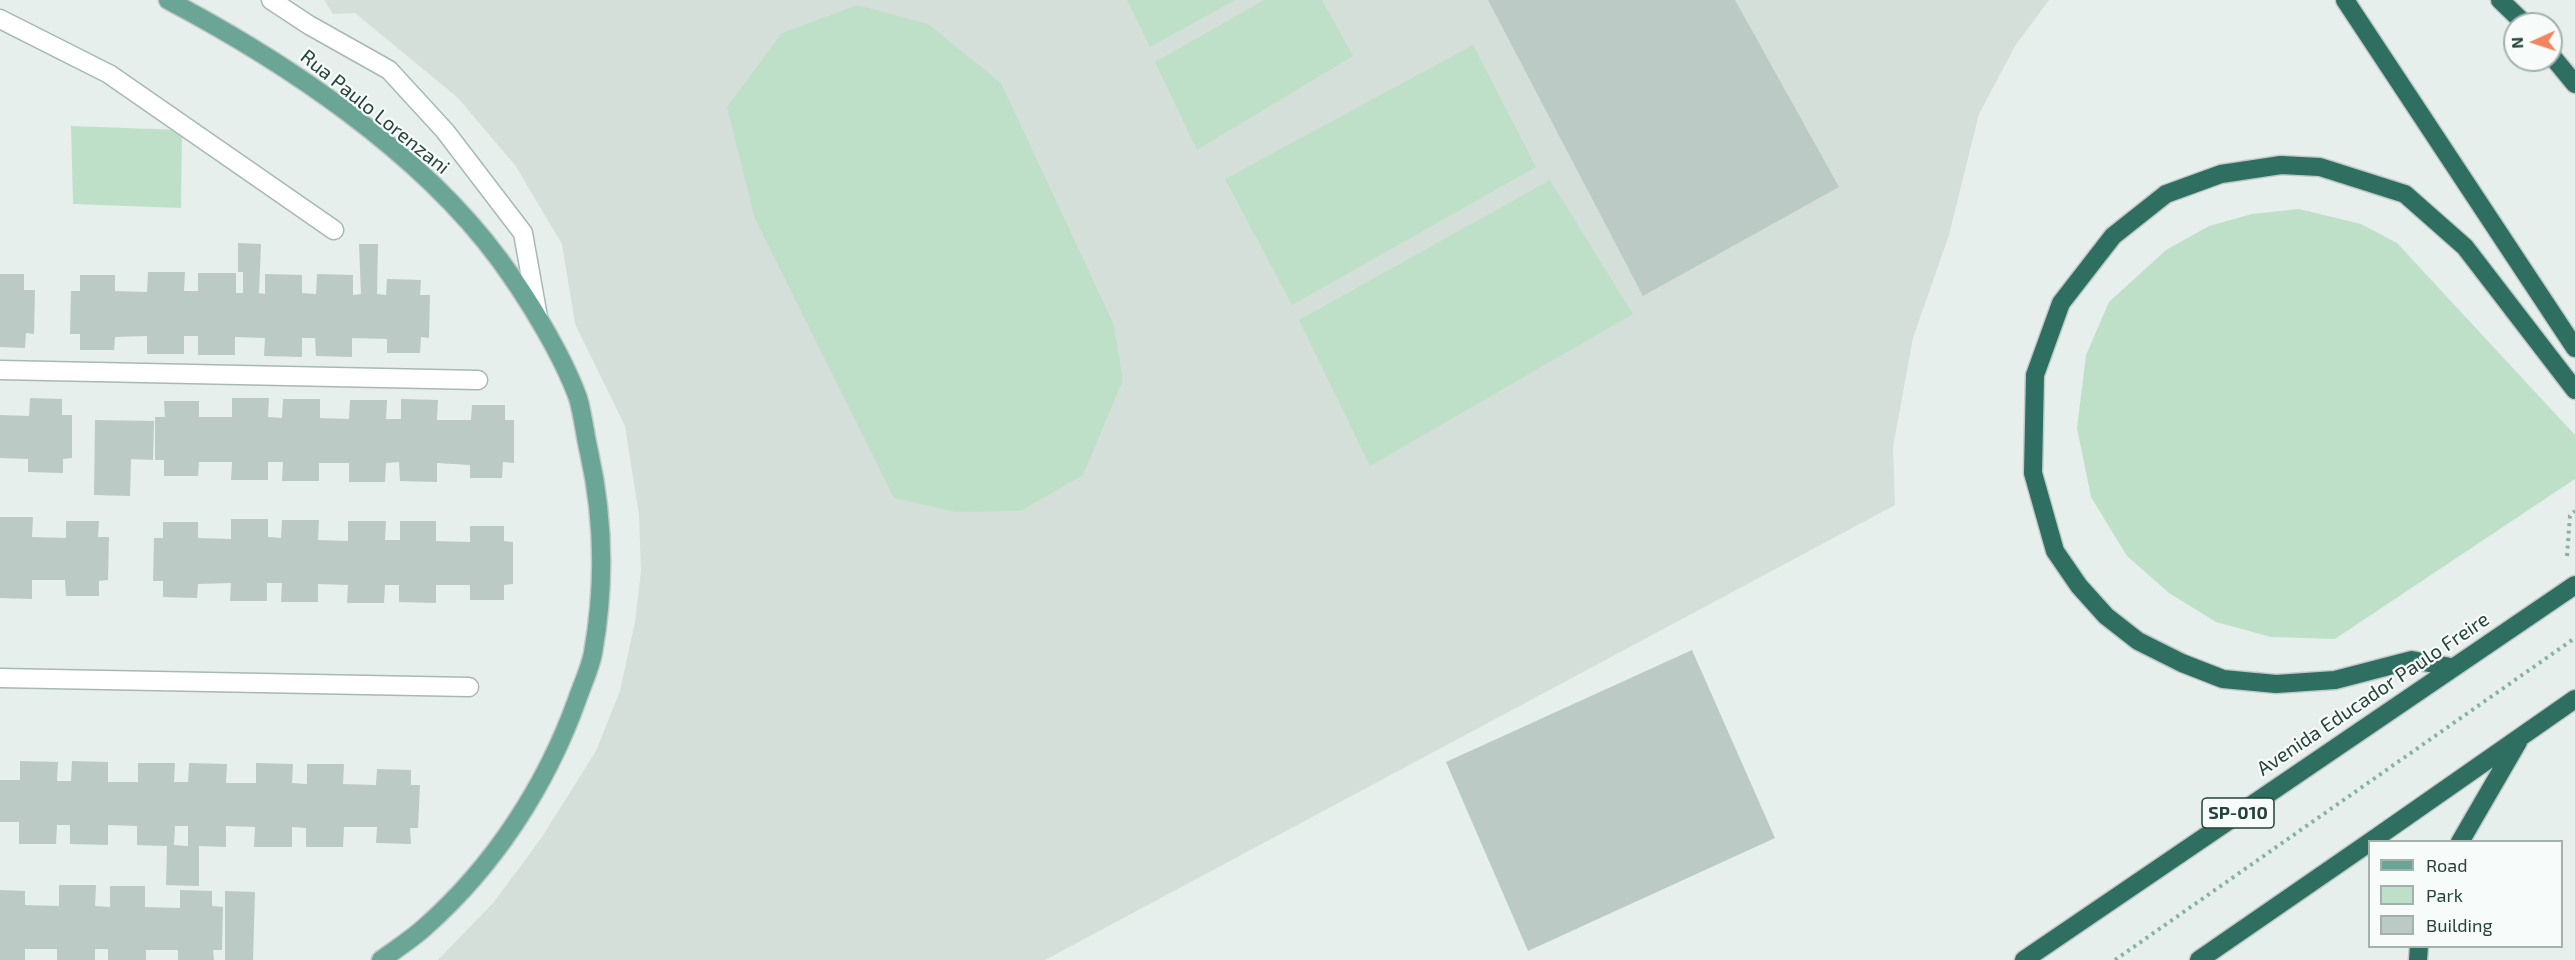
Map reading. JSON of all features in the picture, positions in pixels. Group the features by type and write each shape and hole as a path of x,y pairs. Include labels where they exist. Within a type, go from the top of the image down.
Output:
{"highway":[{"path":"2345,0 2575,348"},
{"path":"2500,0 2512,12"},
{"path":"2563,70 2575,84"},
{"path":"2451,667 2412,660 2335,680 2276,684 2223,679 2182,663 2138,641 2106,616 2079,586 2055,551 2033,473 2035,375 2061,303 2114,236 2166,195 2221,174 2281,165 2320,167 2405,194 2465,247 2575,390"},
{"name":"Avenida Educador Paulo Freire","path":"2024,960 2570,588"},
{"path":"2373,840 2575,699"},
{"path":"2461,840 2521,737"},
{"path":"2199,960 2368,843"}],"main road":[{"name":"Rua Paulo Lorenzani","path":"168,0 222,29 298,76 368,130 435,187 498,258 538,317 578,398 598,494 603,557 592,656 564,735 526,811 468,883 432,920 381,960"}],"street":[{"path":"271,0 309,25 389,70 445,131 523,233 538,317"},
{"path":"0,19 109,74 334,230"},
{"path":"0,370 478,380"},
{"path":"0,678 469,687"}],"path":[{"path":"2570,588 2570,516 2575,511"},
{"path":"2115,960 2575,638"}],"shaded area":[{"path":"324,0 2049,0 2015,46 1979,114 1949,235 1913,338 1893,447 1895,505 1045,960 438,960 494,902 542,837 596,751 620,691 635,622 641,571 639,515 625,426 575,324 562,244 515,165 457,97 355,13 333,14"}],"green space":[{"path":"1127,0 1235,0 1150,47"},
{"path":"1264,0 1322,0 1353,56 1197,150 1155,62"},
{"path":"857,5 928,24 1001,83 1114,325 1123,380 1083,475 1021,511 956,512 894,498 755,219 727,107 782,33"},
{"path":"1473,45 1536,167 1292,305 1225,179"},
{"path":"71,126 182,130 181,208 73,204"},
{"path":"1550,180 1633,314 1370,466 1299,320"},
{"path":"2299,209 2361,224 2397,243 2575,435 2575,479 2335,639 2271,637 2216,622 2169,593 2127,556 2091,497 2077,428 2086,355 2109,302 2166,250 2209,226 2252,214"}],"building":[{"path":"1488,0 1735,0 1839,187 1643,296"},
{"path":"238,243 261,244 259,293 265,294 265,274 302,275 302,293 316,294 317,274 353,275 353,295 361,294 359,244 378,244 377,294 386,295 387,279 421,280 420,295 430,295 429,338 421,337 420,353 387,353 387,339 352,338 352,357 316,356 315,338 302,338 302,357 264,356 265,338 235,337 235,355 198,355 198,336 184,336 184,354 147,354 147,336 115,337 114,350 80,350 80,334 70,334 71,291 80,291 80,275 115,275 115,291 147,292 148,272 185,272 184,291 198,291 198,273 236,273 236,293 243,293 243,272 238,272"},
{"path":"0,274 24,274 24,290 35,290 34,334 26,333 25,348 0,347"},
{"path":"30,398 62,399 62,415 72,415 72,458 63,459 63,473 28,472 28,459 0,458 0,415 29,416"},
{"path":"232,398 269,398 268,417 282,418 283,399 320,399 320,418 349,419 350,400 387,400 386,419 401,419 401,399 438,400 437,420 471,420 472,405 505,405 505,420 514,420 514,463 503,462 502,478 470,478 470,465 437,463 437,482 400,481 399,462 386,463 385,482 349,482 349,463 319,463 319,481 282,481 283,462 268,462 268,480 231,480 232,462 199,462 198,476 164,476 164,460 155,460 155,417 165,417 164,401 199,401 199,417 232,417"},
{"path":"95,420 154,421 153,460 131,459 130,496 94,495"},
{"path":"0,517 33,517 32,537 66,538 66,521 99,521 98,537 109,537 108,580 99,581 99,596 66,596 65,580 32,580 32,599 0,598"},
{"path":"231,519 268,519 268,537 281,538 282,520 319,520 318,540 348,541 348,521 386,521 385,540 400,540 400,521 436,521 436,541 470,542 470,526 504,526 504,541 513,542 513,584 504,585 504,600 470,600 470,585 436,585 436,603 399,602 399,585 385,585 384,603 347,603 348,585 318,584 318,602 281,602 282,583 267,583 267,601 230,601 231,583 198,584 197,598 163,597 163,581 153,581 154,538 163,538 163,522 198,522 198,538 231,539"},
{"path":"1692,650 1775,838 1528,951 1446,762"},
{"path":"20,761 58,762 57,781 71,781 72,761 108,762 108,782 138,782 138,763 175,763 174,782 188,782 189,763 227,764 226,783 256,783 256,763 293,764 292,783 307,784 307,764 344,764 343,784 376,785 377,769 411,770 411,785 420,785 418,828 410,828 411,844 376,843 377,827 344,827 343,847 306,847 306,828 292,827 292,847 254,847 255,827 226,826 226,847 199,846 199,886 166,885 167,846 137,845 137,826 108,825 108,845 70,844 70,825 57,825 56,844 19,844 19,822 0,822 0,780 20,780","holes":["175,826 188,826 188,846 174,845"]},
{"path":"59,885 96,885 95,906 110,907 110,886 145,886 145,907 180,908 180,890 212,891 212,906 223,907 222,950 213,950 214,960 178,960 178,950 146,950 146,960 108,960 108,949 95,949 95,960 57,960 57,949 25,949 25,960 0,960 0,890 25,891 25,905 59,906"},
{"path":"225,891 255,892 253,960 225,960"}]}
